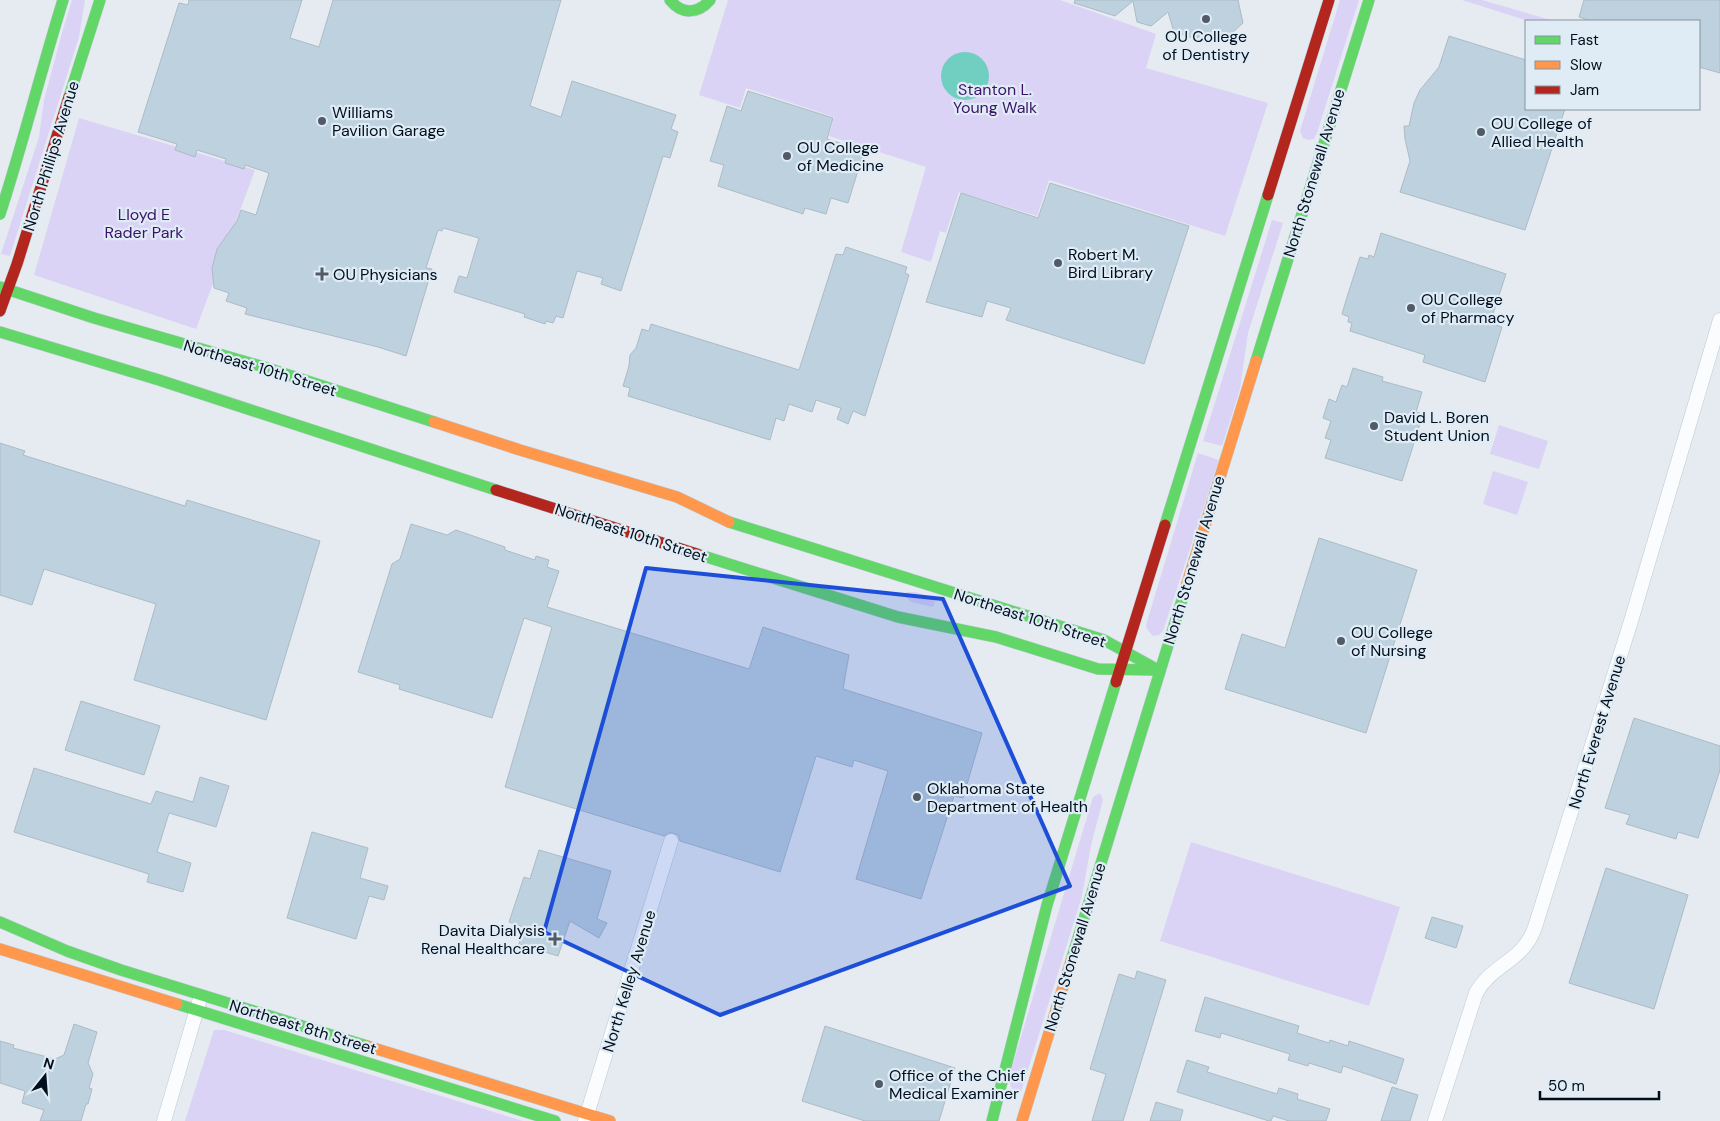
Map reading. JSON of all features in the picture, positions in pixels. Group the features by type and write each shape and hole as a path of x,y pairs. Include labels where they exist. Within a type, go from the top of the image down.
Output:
{"main road":[{"name":"North Phillips Avenue","path":"0,214 18,160 39,78 63,0"},
{"name":"North Phillips Avenue","path":"0,312 4,288 100,0"},
{"path":"670,0 677,8 689,12 701,9 710,0"},
{"name":"North Stonewall Avenue","path":"992,1121 1047,905 1329,0"},
{"name":"North Stonewall Avenue","path":"1022,1121 1369,0"},
{"name":"Northeast 10th Street","path":"4,288 94,318 264,367 520,450 676,497 724,520 1104,640 1160,671"},
{"name":"Northeast 10th Street","path":"0,332 179,387 898,617 996,637 1098,669 1160,671"},
{"name":"Northeast 8th Street","path":"0,922 67,952 586,1118 610,1121"},
{"name":"Northeast 8th Street","path":"0,949 555,1121"}],"street":[{"name":"North Everest Avenue","path":"1435,1121 1476,993 1488,976 1524,948 1535,928 1628,630 1720,320"},
{"name":"North Kelley Avenue","path":"586,1118 671,841"},
{"path":"164,1121 201,995"}],"highlighted area":[{"path":"646,568 943,599 1070,886 720,1015 544,932"}],"green space":[{"path":"72,0 85,0 79,37 10,256 1,254 39,137 44,100"},
{"name":"Stanton L. Young Walk","path":"728,0 1060,0 1156,34 1146,68 1268,103 1225,236 1049,180 1037,216 959,192 946,233 940,231 931,262 901,252 926,167 829,136 834,117 746,88 740,108 699,95"},
{"path":"1340,0 1359,0 1317,133 1314,139 1308,140 1303,138 1300,131"},
{"path":"1462,0 1482,0 1551,20 1525,20"},
{"name":"Lloyd E Rader Park","path":"79,118 255,170 196,329 34,275"},
{"path":"1272,220 1283,223 1248,333 1240,389 1222,446 1203,441"},
{"path":"1499,425 1548,441 1539,469 1490,454"},
{"path":"1198,453 1219,460 1163,631 1159,635 1153,636 1146,625"},
{"path":"1493,471 1528,482 1517,515 1483,504"},
{"path":"906,592 916,592 936,599 933,607 911,602 905,596"},
{"path":"1100,793 1103,800 1091,845 1082,896 1021,1092 1013,1090 1008,1080 1093,797"},
{"path":"1191,842 1400,907 1369,1006 1160,941"},
{"path":"214,1030 224,1030 523,1121 185,1121"}],"shaded area":[{"path":"965,52 974,54 982,59 987,67 989,76 987,85 982,93 974,98 965,100 956,98 948,93 943,85 941,76 943,67 948,59 956,54"}],"building":[{"path":"189,0 302,0 290,38 319,47 333,0 561,0 530,106 561,117 572,81 676,115 671,129 678,132 670,158 663,156 621,291 601,284 603,278 577,271 563,318 556,316 553,323 546,321 545,324 524,317 525,314 454,292 459,276 467,278 479,238 443,228 442,231 438,230 426,268 432,269 406,356 378,347 245,314 247,308 226,301 229,293 214,288 212,268 217,249 237,221 241,210 256,215 269,173 245,165 244,169 225,163 226,159 197,150 195,157 175,150 177,144 138,132 179,3 188,5"},
{"name":"OU College of Dentistry","path":"1075,0 1238,0 1243,23 1223,41 1201,35 1196,39 1174,32 1168,12 1151,26 1137,22 1133,1 1115,16 1074,3"},
{"path":"1584,0 1720,0 1720,73 1700,67 1700,20 1588,20 1579,17"},
{"name":"OU College of Allied Health","path":"1449,36 1525,60 1525,110 1565,110 1525,230 1400,192 1410,161 1404,126 1409,126 1414,103 1420,90 1439,67"},
{"name":"OU College of Medicine","path":"748,91 833,118 827,139 864,151 848,203 831,198 826,214 805,208 803,214 718,186 724,165 710,161 727,106 741,111"},
{"name":"Robert M. Bird Library","path":"1050,183 1189,226 1144,364 1006,320 1011,308 987,301 982,317 926,302 961,193 1038,218"},
{"name":"OU College of Pharmacy","path":"1381,233 1506,274 1490,323 1502,327 1485,382 1423,362 1425,355 1350,331 1352,323 1348,322 1349,317 1342,314 1347,297 1360,257 1368,259 1369,255 1374,257"},
{"path":"846,247 907,267 905,273 909,275 865,416 853,411 848,424 837,419 841,408 816,400 812,412 789,404 784,421 776,418 770,440 628,396 630,388 623,386 630,355 636,348 642,329 649,331 651,324 799,370 836,254 843,255"},
{"name":"David L. Boren Student Union","path":"1353,368 1383,377 1382,381 1422,392 1416,412 1423,414 1402,481 1325,458 1331,440 1325,438 1331,421 1323,418 1329,399 1336,402 1342,385 1347,387"},
{"path":"0,443 25,451 23,455 185,506 187,500 320,541 266,720 134,680 156,604 44,569 32,605 0,595"},
{"path":"411,524 447,535 456,530 505,547 505,550 535,560 536,556 549,560 547,567 559,571 547,607 749,669 763,627 849,655 843,689 982,733 963,798 954,796 921,899 856,879 888,771 854,760 852,767 816,756 780,872 680,841 678,835 673,833 664,836 505,787 552,627 524,618 492,718 399,689 400,685 358,672 392,564 400,559"},
{"name":"OU College of Nursing","path":"1319,538 1417,570 1366,733 1225,689 1242,634 1285,648"},
{"path":"81,701 160,726 144,775 65,750"},
{"path":"1634,718 1720,746 1720,770 1698,838 1678,832 1676,839 1626,824 1630,815 1605,808"},
{"path":"34,768 151,804 156,791 193,802 200,777 229,786 216,827 169,813 157,852 191,863 183,892 147,882 149,874 14,832"},
{"path":"312,832 368,848 360,878 388,886 384,900 369,896 356,939 287,918"},
{"path":"539,850 611,871 597,919 607,923 599,938 570,921 558,956 519,944 523,927 509,922 524,877 530,879"},
{"path":"1606,868 1688,895 1654,1009 1569,983"},
{"path":"1432,917 1463,926 1456,948 1425,938"},
{"path":"1137,971 1166,980 1123,1121 1092,1121 1106,1074 1090,1069 1119,974 1135,979"},
{"path":"1205,997 1299,1026 1297,1033 1329,1043 1330,1040 1348,1046 1349,1041 1404,1059 1396,1084 1343,1066 1341,1073 1309,1063 1308,1066 1288,1060 1290,1054 1221,1033 1220,1038 1195,1031"},
{"path":"74,1024 97,1032 88,1063 93,1074 89,1088 92,1089 88,1104 86,1104 81,1121 40,1121 44,1110 22,1103 25,1091 0,1083 0,1041 14,1045 13,1048 55,1059 64,1055"},
{"name":"Office of the Chief Medical Examiner","path":"825,1026 955,1068 939,1121 865,1121 802,1101"},
{"path":"1187,1060 1209,1067 1207,1072 1277,1094 1279,1088 1298,1094 1297,1099 1330,1109 1326,1121 1289,1121 1273,1116 1271,1121 1269,1121 1177,1092"},
{"path":"1392,1087 1418,1095 1410,1121 1381,1121"},
{"path":"1156,1102 1183,1110 1180,1121 1150,1121"}],"traffic: fast":[{"path":"0,214 63,0"},
{"path":"69,97 100,0"},
{"path":"670,0 680,8 690,11 700,8 710,0"},
{"path":"1256,361 1369,0"},
{"path":"1165,525 1268,195"},
{"path":"0,287 94,318 264,367 434,422"},
{"path":"0,332 159,380 496,490"},
{"path":"729,522 1104,640 1160,671"},
{"path":"697,554 898,617 996,637 1098,669 1154,670"},
{"path":"1071,961 1185,590"},
{"path":"992,1121 1047,905 1116,682"},
{"path":"0,922 67,951 121,970 367,1046"},
{"path":"177,1004 555,1121"}],"traffic: slow":[{"path":"1185,590 1256,361"},
{"path":"434,422 677,497 729,522"},
{"path":"0,949 177,1004"},
{"path":"1022,1121 1071,961"},
{"path":"367,1046 610,1121"}],"traffic: jam":[{"path":"1268,195 1329,0"},
{"path":"0,311 17,264 69,97"},
{"path":"496,490 697,554"},
{"path":"1116,682 1165,525"}],"place":[{"name":"OU College of Dentistry","path":"1206,19"},
{"name":"Williams Pavilion Garage","path":"322,121"},
{"name":"OU College of Allied Health","path":"1481,132"},
{"name":"OU College of Medicine","path":"787,156"},
{"name":"Robert M. Bird Library","path":"1058,263"},
{"name":"OU Physicians","path":"322,274"},
{"name":"OU College of Pharmacy","path":"1411,308"},
{"name":"David L. Boren Student Union","path":"1374,426"},
{"name":"OU College of Nursing","path":"1341,641"},
{"name":"Oklahoma State Department of Health","path":"917,797"},
{"name":"Davita Dialysis Renal Healthcare","path":"555,939"},
{"name":"Office of the Chief Medical Examiner","path":"879,1084"}]}
